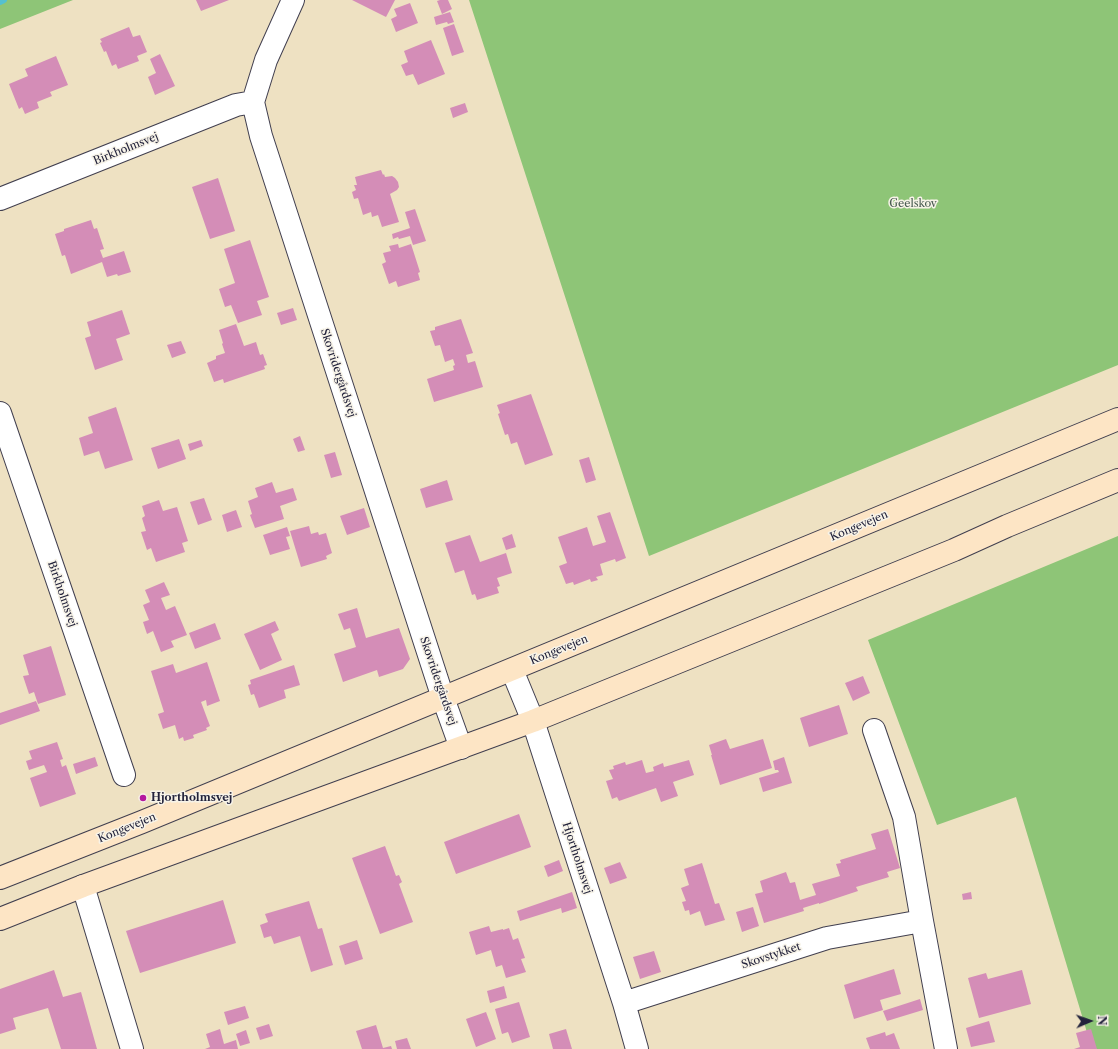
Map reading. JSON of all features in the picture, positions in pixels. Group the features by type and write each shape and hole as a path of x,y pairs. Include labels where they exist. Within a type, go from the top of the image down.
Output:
{"main road":[{"name":"Kongevejen","path":"0,878 157,816 1118,419"},
{"path":"0,919 83,886 533,721 954,550 1007,526 1118,480"}],"street":[{"path":"253,102 266,60 294,0"},
{"name":"Birkholmsvej","path":"0,199 236,105 253,102"},
{"name":"Skovridergårdsvej","path":"253,102 261,136 443,698 461,748"},
{"name":"Birkholmsvej","path":"0,413 124,775"},
{"name":"Hjortholmsvej","path":"512,670 533,721 624,1003 637,1049"},
{"path":"874,730 904,817 946,1049"},
{"path":"83,886 132,1049"},
{"name":"Skovstykket","path":"624,1003 827,938 922,921"}],"green space":[{"path":"0,0 73,0 0,29"},
{"name":"Geelskov","path":"469,0 1118,0 1118,365 649,556"},
{"path":"1118,536 1118,1049 1092,1049 1016,797 937,825 868,640"}],"building":[{"path":"196,0 229,0 201,11"},
{"path":"352,0 395,0 386,17"},
{"path":"448,0 452,9 442,14 437,1"},
{"path":"410,3 418,23 396,32 391,19 397,16 394,9"},
{"path":"450,12 454,22 436,25 434,17"},
{"path":"454,24 464,52 452,56 443,28"},
{"path":"129,27 133,37 140,35 147,52 137,56 139,61 118,69 116,64 112,66 106,51 104,52 100,43 102,42 100,39"},
{"path":"431,40 445,74 418,85 413,74 406,76 401,65 408,62 404,51"},
{"path":"160,54 175,86 155,95 148,77 156,73 150,59"},
{"path":"56,56 68,85 50,92 52,96 37,102 39,108 25,114 22,107 19,109 9,84 28,76 25,69"},
{"path":"465,103 468,112 453,118 450,108"},
{"path":"381,170 385,177 392,176 395,178 399,187 390,194 399,222 382,227 378,215 372,217 371,212 363,215 358,198 354,199 352,192 356,190 354,185 357,185 355,177"},
{"path":"218,178 235,231 210,239 192,187"},
{"path":"415,209 426,241 413,245 410,236 393,239 392,234 410,228 405,212"},
{"path":"91,220 94,229 97,228 104,249 100,250 103,258 124,251 131,272 118,276 117,274 107,277 102,262 71,274 65,255 62,256 55,234 64,231 64,229"},
{"path":"250,240 269,297 257,301 262,315 238,323 231,305 225,307 219,289 235,283 224,249"},
{"path":"398,244 399,248 411,244 420,272 418,273 420,280 398,287 396,281 389,284 382,264 386,262 383,253 391,251 389,246"},
{"path":"293,308 297,320 281,325 277,313"},
{"path":"122,310 130,334 116,339 123,360 95,370 85,338 91,336 87,322"},
{"path":"461,319 473,353 466,355 468,363 475,361 483,387 434,402 427,379 454,370 453,366 455,365 453,359 445,362 440,345 435,346 430,331 435,330 435,327"},
{"path":"236,324 244,346 256,342 260,355 263,354 267,365 264,366 265,369 224,383 223,379 214,382 207,363 216,359 216,356 225,353 219,330"},
{"path":"181,341 186,353 172,358 167,345"},
{"path":"531,394 553,455 525,465 517,442 511,444 508,434 505,435 498,414 500,413 497,405"},
{"path":"116,407 133,460 105,469 99,451 84,456 79,438 93,433 88,417"},
{"path":"300,436 305,450 298,452 293,439"},
{"path":"179,439 186,459 158,469 151,448"},
{"path":"201,440 203,446 190,451 188,444"},
{"path":"335,452 342,475 331,478 324,455"},
{"path":"589,457 596,480 586,483 579,460"},
{"path":"447,480 453,500 426,508 420,489"},
{"path":"272,482 276,493 293,488 297,500 280,506 284,519 255,528 250,515 252,514 248,501 258,497 255,488"},
{"path":"204,498 212,520 198,525 190,502"},
{"path":"159,500 163,511 177,507 188,541 182,543 185,552 156,562 151,548 147,550 141,532 146,531 142,518 145,516 142,506"},
{"path":"364,508 370,527 347,535 340,516"},
{"path":"236,510 242,527 227,532 222,515"},
{"path":"610,512 626,558 616,562 615,559 600,564 603,575 596,577 598,580 591,582 590,579 574,585 573,582 566,584 559,566 567,563 558,537 587,527 593,546 606,542 597,516"},
{"path":"309,526 311,534 318,532 319,535 326,533 332,553 326,556 327,559 301,567 290,531"},
{"path":"287,527 290,536 286,537 290,549 270,555 263,535"},
{"path":"512,534 516,547 506,550 502,538"},
{"path":"470,535 480,562 506,553 512,573 497,578 500,586 497,587 499,593 477,600 475,594 472,595 464,570 455,573 445,543"},
{"path":"164,582 170,595 161,598 166,610 175,606 187,635 171,641 174,647 161,652 153,631 147,634 143,622 149,620 143,605 150,602 145,590"},
{"path":"357,608 366,638 399,628 410,659 403,669 379,677 377,670 343,682 334,654 356,647 350,628 344,630 338,614"},
{"path":"275,621 279,630 271,634 282,660 260,670 244,634"},
{"path":"215,623 221,639 195,649 189,633"},
{"path":"51,646 66,695 38,704 34,692 29,694 23,676 29,675 23,655"},
{"path":"207,662 220,701 207,706 206,700 201,702 210,726 206,728 207,730 193,735 194,738 184,741 183,737 179,739 175,725 163,729 158,714 164,712 151,671 173,664 176,673"},
{"path":"294,665 300,685 284,690 286,698 259,708 254,694 251,695 248,685 251,684 250,680"},
{"path":"863,676 870,693 853,701 845,683"},
{"path":"36,701 40,711 0,725 0,713"},
{"path":"839,705 848,734 809,747 800,718"},
{"path":"726,739 730,749 763,739 772,768 720,785 709,745"},
{"path":"57,742 63,759 60,760 62,767 66,765 76,794 40,807 30,778 47,772 44,765 29,770 26,761 32,759 29,751"},
{"path":"95,757 98,766 76,774 73,764"},
{"path":"784,757 792,783 763,792 759,778 779,772 778,770 775,770 773,761"},
{"path":"642,760 646,773 654,771 653,767 663,763 664,767 689,760 694,775 673,782 678,796 661,802 656,788 619,801 617,797 612,799 606,781 613,779 609,770 614,769 613,766 625,762 626,765"},
{"path":"519,814 531,847 456,874 444,842"},
{"path":"888,829 900,868 887,872 889,877 856,887 858,891 803,908 804,911 764,923 755,894 763,892 760,881 786,872 790,883 795,882 800,900 816,895 812,884 840,876 836,864 841,863 840,860 876,849 871,834"},
{"path":"385,846 396,876 399,875 402,882 399,884 413,922 380,934 352,858"},
{"path":"559,860 563,871 548,877 544,866"},
{"path":"620,862 627,878 610,884 604,868"},
{"path":"702,863 715,904 719,903 725,920 705,926 700,911 690,915 689,910 685,911 682,902 686,901 681,888 689,885 684,869"},
{"path":"572,892 577,908 562,913 561,908 520,921 517,911"},
{"path":"971,892 972,899 963,900 962,894"},
{"path":"223,900 236,943 140,973 126,931"},
{"path":"309,901 318,929 322,928 333,965 311,972 300,936 274,944 271,936 264,938 260,925 268,922 265,914"},
{"path":"753,907 759,926 742,932 736,912"},
{"path":"489,926 491,932 509,928 513,940 518,938 525,958 521,959 526,972 506,978 502,965 496,967 491,950 476,955 469,932"},
{"path":"357,940 363,959 345,965 339,946"},
{"path":"654,951 661,972 640,979 633,957"},
{"path":"894,969 901,994 880,1000 883,1010 854,1019 844,985"},
{"path":"54,970 63,997 81,992 97,1049 61,1049 48,1008 13,1018 16,1029 0,1034 0,989"},
{"path":"1022,970 1031,1004 979,1018 968,978 986,973 988,979"},
{"path":"504,986 507,998 490,1003 487,991"},
{"path":"920,999 923,1010 887,1021 883,1011"},
{"path":"519,1002 530,1037 512,1043 508,1032 502,1034 495,1009"},
{"path":"245,1006 249,1018 228,1025 224,1012"},
{"path":"486,1012 496,1039 476,1047 466,1019"},
{"path":"989,1021 995,1042 971,1047 966,1028"},
{"path":"269,1024 273,1036 260,1040 256,1028"},
{"path":"376,1025 383,1048 391,1046 392,1049 362,1049 356,1031"},
{"path":"220,1029 224,1044 236,1040 238,1049 205,1049 210,1047 206,1034"},
{"path":"566,1029 572,1049 553,1049 549,1034"},
{"path":"1091,1029 1097,1049 1074,1049 1080,1047 1076,1033"},
{"path":"246,1030 250,1043 240,1046 236,1034"},
{"path":"885,1032 886,1036 894,1033 900,1049 870,1049 866,1038"},
{"path":"407,1038 411,1049 397,1049 395,1041"}],"waterway":[{"path":"0,2 4,0"}],"place":[{"name":"Hjortholmsvej","path":"143,798"}]}
